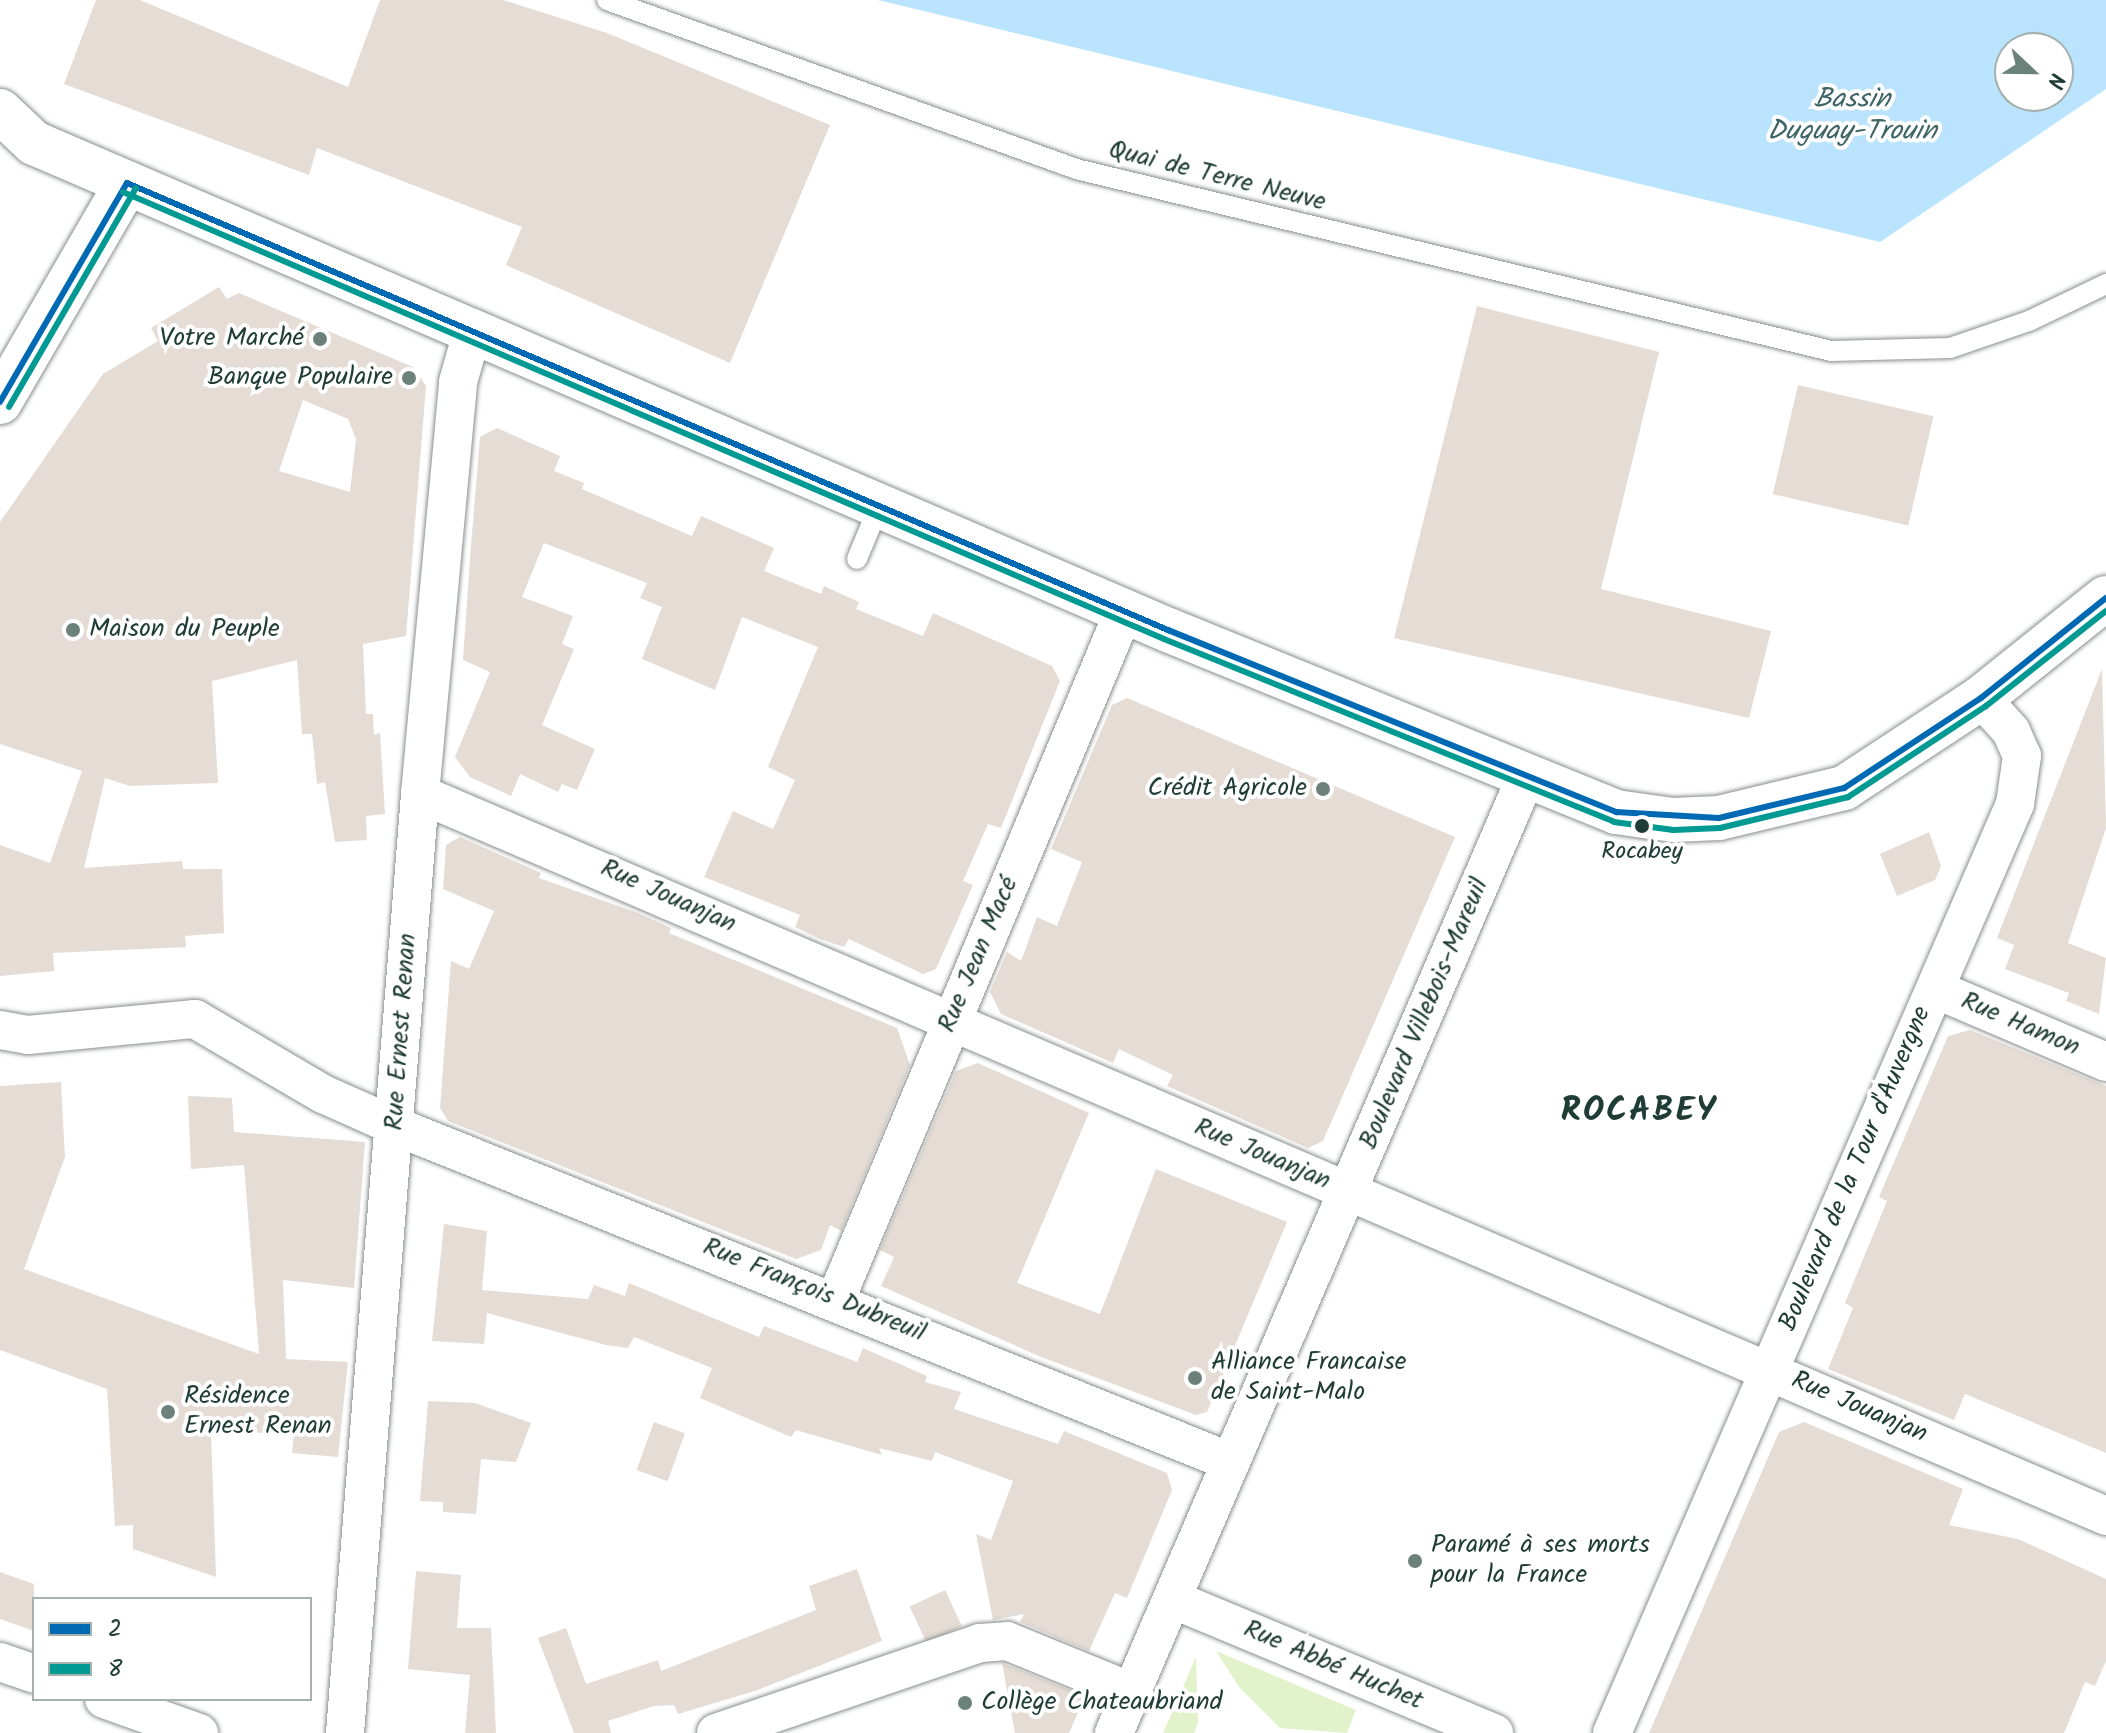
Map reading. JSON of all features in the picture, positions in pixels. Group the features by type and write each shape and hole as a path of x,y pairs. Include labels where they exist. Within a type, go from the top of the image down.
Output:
{"main road":[{"path":"0,111 17,146 127,183 1124,611 1525,779 1616,812 1673,820 1719,818 1844,788 1981,698 2106,598"},
{"path":"0,402 127,183"}],"street":[{"name":"Rue Ernest Renan","path":"345,1733 420,794 458,382 472,333"},
{"name":"Rue Jean Macé","path":"836,1299 950,1020 1124,611"},
{"name":"Boulevard de la Tour d'Auvergne","path":"1612,1733 2015,804 2022,756 2011,731 1981,698"},
{"name":"Boulevard Villebois-Mareuil","path":"1114,1733 1525,779"},
{"name":"Rue Jouanjan","path":"420,794 2106,1516"},
{"name":"Rue Hamon","path":"1935,989 2106,1062"},
{"name":"Rue François Dubreuil","path":"0,1030 28,1035 195,1019 323,1094 395,1126 836,1299 1231,1462"},
{"name":"Rue Abbé Huchet","path":"1172,1599 1494,1733"},
{"path":"716,1733 980,1643 1007,1641 1132,1692"},
{"path":"0,1662 32,1673"},
{"path":"110,1701 199,1733"}],"lane":[{"name":"Quai de Terre Neuve","path":"607,0 1076,169 1831,351 1950,348 2029,321 2106,284"},
{"path":"857,559 879,506"}],"green space":[{"path":"1216,1651 1356,1710 1347,1733 1280,1728 1239,1687"},
{"path":"1196,1657 1198,1722 1194,1733 1163,1733"}],"water":[{"name":"Bassin Duguay-Trouin","path":"878,0 2106,0 2106,89 2074,111 2074,32 1994,32 1994,112 2072,112 1880,242"}],"building":[{"path":"96,0 140,0 348,87 380,0 503,0 607,33 830,125 730,363 506,265 522,227 317,148 309,175 64,84"},
{"path":"219,287 227,299 239,293 413,367 426,386 406,636 363,644 366,714 373,714 374,735 380,733 385,814 366,816 367,840 335,842 325,782 317,784 312,734 302,734 297,660 212,681 218,783 130,786 105,778 84,868 182,861 183,869 222,869 224,933 185,936 186,947 53,953 54,971 0,976 0,845 50,863 82,771 0,744 0,522 103,374 158,341 151,328","holes":["303,400 348,419 356,439 350,492 279,471"]},
{"path":"1477,306 1659,352 1601,589 1771,631 1749,718 1394,638"},
{"path":"1798,385 1933,416 1908,525 1773,494"},
{"path":"497,428 560,456 554,471 584,483 582,489 692,536 701,516 774,548 764,571 821,594 824,586 859,602 856,609 923,636 933,613 1052,666 1060,681 1001,828 988,824 963,881 973,885 936,969 923,974 849,939 844,947 820,939 795,927 800,915 704,877 733,811 773,829 795,780 768,767 818,647 742,617 715,690 642,659 662,607 640,598 647,583 544,543 522,597 573,616 562,644 574,649 542,725 595,749 577,790 562,784 558,792 520,774 511,796 470,777 455,757 490,672 463,660 470,558 480,437"},
{"path":"2102,669 2106,828 2068,943 2106,958 2099,1014 2066,1001 2069,993 2005,969 2014,945 1997,938"},
{"path":"1127,698 1455,837 1323,1141 1308,1148 1167,1086 1173,1075 1119,1049 1113,1063 1001,1014 990,992 1007,952 1021,961 1037,917 1057,926 1082,862 1051,849 1112,705"},
{"path":"1929,832 1941,866 1935,880 1897,896 1880,854"},
{"path":"460,837 541,873 539,878 638,913 671,928 669,933 897,1028 910,1065 841,1231 830,1225 821,1250 796,1259 448,1121 440,1108 451,961 469,969 494,911 443,889 446,845"},
{"path":"1970,1030 2106,1086 2106,1453 1965,1394 1954,1420 1828,1369 1853,1308 1845,1303 1887,1201 1879,1197 1948,1036"},
{"path":"978,1063 1089,1113 1017,1283 1100,1314 1156,1169 1287,1222 1207,1412 1196,1415 1041,1357 881,1286 894,1257 880,1250 956,1071"},
{"path":"61,1082 65,1157 24,1269 259,1354 244,1165 191,1169 188,1096 232,1098 234,1132 365,1142 354,1288 283,1280 286,1359 348,1362 338,1457 292,1453 294,1434 211,1431 216,1577 133,1549 133,1525 115,1526 107,1389 0,1350 0,1086"},
{"path":"444,1224 487,1231 482,1290 588,1299 594,1285 625,1296 629,1283 759,1337 764,1326 857,1362 863,1348 927,1376 925,1382 961,1392 954,1409 1058,1444 1064,1431 1167,1473 1172,1490 1127,1598 1115,1593 1089,1651 1020,1622 1024,1614 993,1620 976,1534 991,1540 1013,1481 935,1452 932,1461 879,1448 882,1455 796,1430 791,1437 700,1398 712,1368 634,1337 628,1348 606,1345 487,1313 484,1344 432,1341"},
{"path":"428,1401 475,1403 531,1423 516,1462 481,1459 476,1514 443,1512 443,1502 420,1501"},
{"path":"654,1422 685,1433 668,1481 637,1470"},
{"path":"1804,1422 1963,1489 1949,1525 2018,1539 2106,1579 2106,1661 2095,1686 2085,1682 2064,1733 1649,1733 1779,1432"},
{"path":"857,1569 882,1641 755,1691 678,1714 674,1705 654,1706 608,1721 611,1733 574,1733 538,1638 566,1628 586,1684 658,1660 661,1671 816,1610 809,1586"},
{"path":"416,1571 461,1575 457,1628 491,1628 496,1733 465,1733 470,1675 408,1669"},
{"path":"0,1572 34,1584 32,1630 0,1619"},
{"path":"945,1590 962,1626 927,1643 910,1606"},
{"path":"1002,1663 1085,1696 1069,1733 1015,1733"}],"transit line":[{"name":"2","path":"127,183 1168,630 1616,812 1719,818 1844,788 1981,698 2106,598"},
{"name":"2","path":"0,402 127,183"},
{"name":"8","path":"9,407 136,188"},
{"name":"8","path":"123,192 1164,639 1614,822 1673,830 1720,828 1848,797 1986,706 2106,611"}],"place":[{"name":"Votre Marché","path":"320,339"},
{"name":"Banque Populaire","path":"409,378"},
{"name":"Maison du Peuple","path":"73,630"},
{"name":"Crédit Agricole","path":"1323,789"},
{"name":"Rocabey","path":"1642,826"},
{"name":"Alliance Francaise de Saint-Malo","path":"1195,1378"},
{"name":"Résidence Ernest Renan","path":"168,1412"},
{"name":"Paramé à ses morts pour la France","path":"1415,1561"},
{"name":"Collège Chateaubriand","path":"965,1703"}],"district":[{"name":"ROCABEY","path":"1639,1112"}]}
